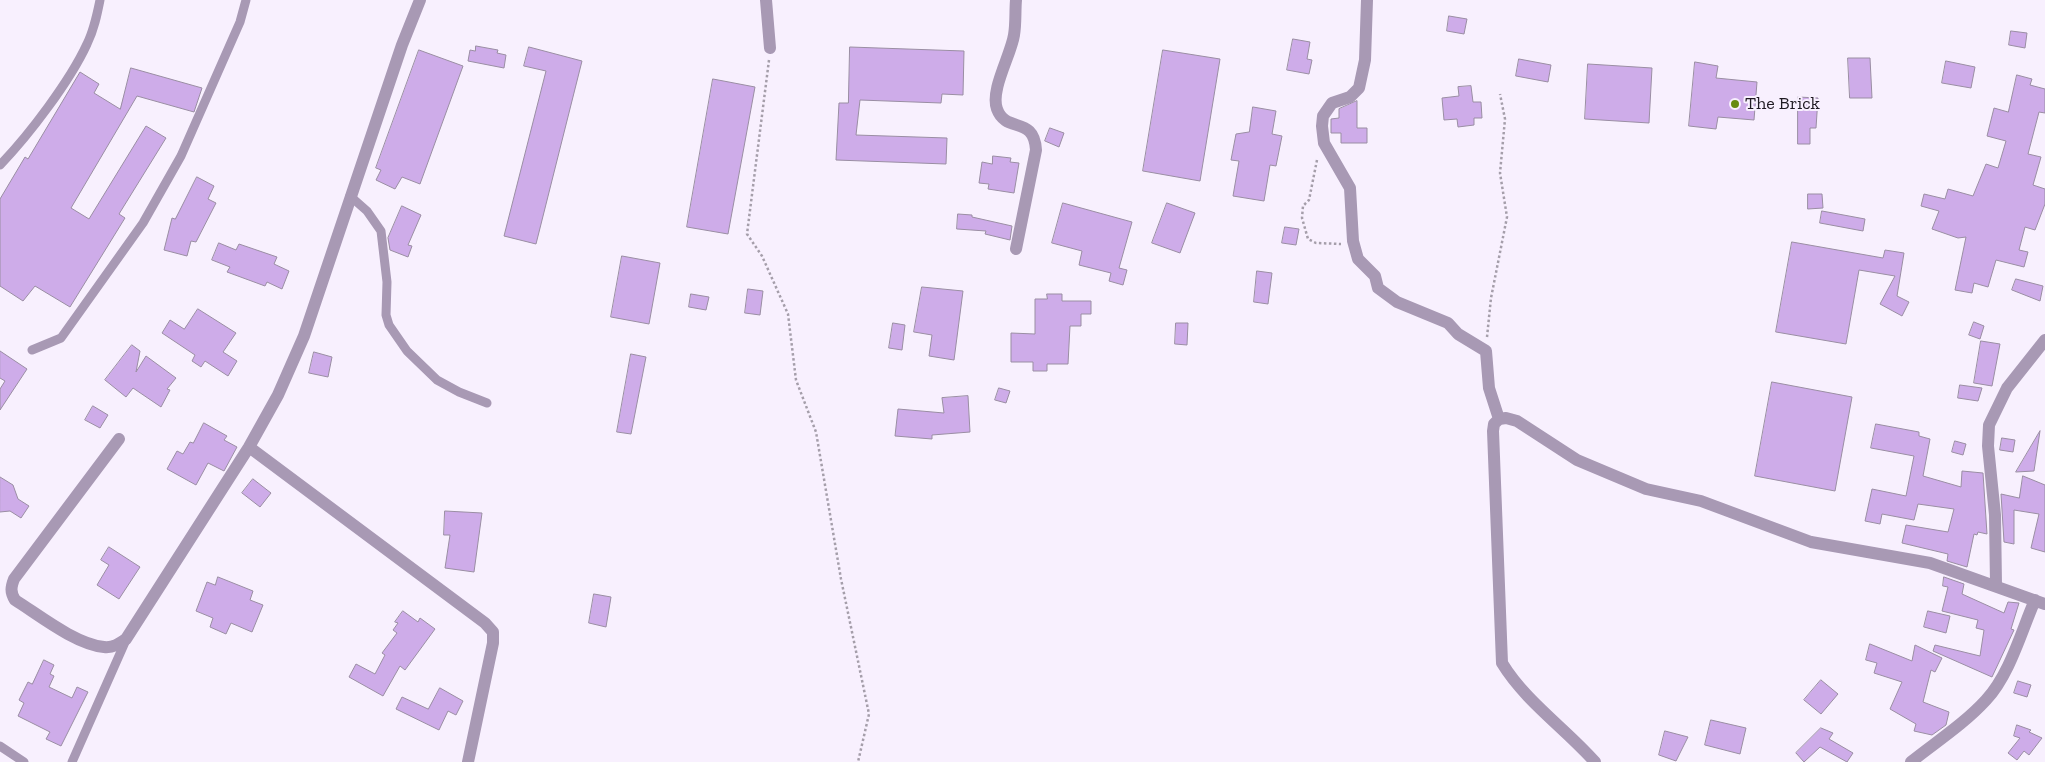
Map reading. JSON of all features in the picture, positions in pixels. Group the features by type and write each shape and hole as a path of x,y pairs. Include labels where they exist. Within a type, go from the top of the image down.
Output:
{"street":[{"path":"119,439 14,579 11,593 15,600 66,632 95,645 106,647 117,646 126,639 249,447 278,395 304,336 402,45 420,0"},
{"path":"766,0 770,48"},
{"path":"1016,0 1015,34 995,99 998,111 1008,122 1029,130 1035,137 1036,150 1016,249"},
{"path":"1367,0 1365,60 1359,88 1350,97 1332,103 1323,116 1322,126 1324,143 1350,188 1354,245 1358,259 1375,276 1378,288 1397,302 1448,323 1458,334 1486,350 1489,388 1499,419"},
{"path":"1996,585 1995,515 1988,446 1989,425 2007,388 2045,340"},
{"path":"1499,419 1517,421 1577,460 1611,476 1646,489 1701,501 1811,542 1930,563 2040,602 2003,673 1986,699 1945,737 1911,762"},
{"path":"1499,419 1494,424 1493,431 1502,663 1510,676 1540,709 1570,735 1595,762"},
{"path":"249,447 485,622 493,632 493,643 468,762"}],"lane":[{"path":"0,165 17,148 74,68 88,43 100,0"},
{"path":"32,350 62,338 143,223 181,156 240,22 246,0"},
{"path":"350,196 367,210 381,231 387,282 386,315 389,325 407,352 438,380 459,392 487,403"},
{"path":"72,762 126,639"},
{"path":"0,746 24,762"}],"path":[{"path":"770,48 747,234 762,256 788,314 796,380 816,432 841,579 868,714 858,762"},
{"path":"1486,350 1491,298 1507,217 1500,173 1505,119 1500,94"},
{"path":"1324,143 1319,149 1309,200 1304,206 1302,218 1308,239 1316,243 1354,245"}],"building":[{"path":"1449,16 1467,19 1464,34 1447,31"},
{"path":"2011,31 2027,33 2025,48 2009,45"},
{"path":"1293,39 1310,42 1307,59 1312,60 1309,74 1287,70"},
{"path":"476,46 498,50 497,53 506,55 504,68 468,61 470,50 475,51"},
{"path":"529,47 582,61 536,244 504,236 546,71 524,66"},
{"path":"850,47 964,51 963,95 942,94 941,103 860,100 856,135 947,138 946,164 836,160 839,103 848,103"},
{"path":"419,50 463,66 420,184 402,177 395,189 376,180 381,170 376,168"},
{"path":"1163,50 1220,59 1200,181 1143,171"},
{"path":"1848,58 1870,58 1872,98 1850,98"},
{"path":"1519,59 1551,65 1548,82 1516,76"},
{"path":"1946,61 1975,67 1971,88 1942,83"},
{"path":"1695,62 1718,66 1716,78 1757,82 1754,120 1718,117 1716,129 1689,126"},
{"path":"1588,64 1652,68 1649,123 1585,119"},
{"path":"131,68 202,88 194,112 137,96 71,208 89,219 146,126 166,138 119,214 125,218 70,307 35,286 23,301 0,286 0,199 25,157 28,159 80,72 99,84 94,93 120,109"},
{"path":"2017,75 2032,79 2030,85 2045,89 2045,113 2039,112 2028,154 2041,157 2033,185 2045,189 2045,204 2035,230 2025,227 2019,250 2028,252 2024,267 1996,260 1988,287 1974,283 1972,293 1955,290 1966,237 1958,238 1932,229 1939,211 1921,206 1924,194 1945,199 1948,189 1973,196 1986,164 1998,168 2006,141 1987,136 1994,108 2008,112"},
{"path":"713,79 755,87 728,234 687,227"},
{"path":"1471,86 1473,102 1481,102 1482,118 1474,118 1474,125 1458,127 1457,119 1444,120 1442,98 1459,96 1458,87"},
{"path":"1798,97 1818,98 1816,128 1810,128 1810,144 1798,144"},
{"path":"1357,101 1357,128 1367,128 1367,143 1341,143 1341,133 1331,133 1331,119 1339,118 1339,109"},
{"path":"1253,107 1276,111 1272,134 1282,136 1276,166 1270,165 1264,201 1233,196 1239,161 1231,160 1236,134 1249,132"},
{"path":"1050,128 1064,133 1059,147 1045,141"},
{"path":"993,156 1011,158 1010,162 1019,163 1014,193 988,189 989,184 979,183 982,162 992,164"},
{"path":"197,177 214,186 208,199 216,203 196,242 191,241 187,256 164,250 172,218 175,219"},
{"path":"1808,194 1822,194 1823,208 1808,209"},
{"path":"1063,203 1132,222 1119,268 1127,270 1123,285 1109,281 1111,273 1079,265 1082,251 1052,243"},
{"path":"1167,203 1195,213 1180,253 1152,243"},
{"path":"402,206 421,215 408,245 412,246 408,257 390,250 388,238"},
{"path":"1822,211 1865,219 1863,231 1820,223"},
{"path":"958,214 972,215 972,217 1012,226 1010,240 985,234 986,231 957,229"},
{"path":"1285,227 1299,229 1296,245 1282,243"},
{"path":"1792,242 1883,258 1885,250 1904,253 1897,296 1909,302 1902,316 1880,304 1895,276 1859,270 1846,344 1776,332"},
{"path":"219,243 236,250 239,244 277,257 274,264 289,271 282,289 267,282 265,286 227,272 230,267 212,260"},
{"path":"622,256 660,263 649,324 611,317"},
{"path":"1257,271 1272,273 1268,304 1254,302"},
{"path":"2016,279 2043,286 2040,301 2012,290"},
{"path":"922,287 963,291 954,360 929,356 932,335 914,332"},
{"path":"748,289 763,291 760,315 745,313"},
{"path":"691,294 709,297 706,310 689,307"},
{"path":"1047,294 1062,294 1062,301 1091,301 1091,314 1081,314 1081,326 1070,326 1068,364 1047,364 1047,371 1033,371 1033,362 1011,362 1011,333 1035,334 1035,299 1047,299"},
{"path":"198,309 236,333 223,352 237,361 228,376 205,361 201,367 192,361 195,355 162,333 170,320 184,329"},
{"path":"1974,322 1984,326 1980,339 1969,335"},
{"path":"893,323 905,325 902,350 889,348"},
{"path":"1176,323 1188,323 1187,345 1175,344"},
{"path":"1981,341 2000,344 1992,386 1974,383"},
{"path":"132,345 140,351 136,372 146,356 176,378 167,389 170,390 161,407 133,388 126,397 105,380"},
{"path":"0,351 27,369 0,410 0,389 5,381 0,378"},
{"path":"314,352 332,357 328,377 309,373"},
{"path":"631,354 646,357 631,434 617,432"},
{"path":"1772,382 1852,397 1835,491 1755,476"},
{"path":"1960,385 1982,388 1978,401 1958,398"},
{"path":"999,388 1010,391 1006,403 995,400"},
{"path":"968,396 970,432 932,435 932,439 895,436 898,409 944,413 942,398"},
{"path":"93,406 108,415 100,428 85,420"},
{"path":"204,423 227,436 224,440 237,447 224,471 208,463 196,485 167,469 177,451 183,454 190,442 193,443"},
{"path":"1876,424 1919,432 1919,436 1930,439 1923,476 1961,487 1962,471 1983,473 1987,534 1978,532 1977,535 1974,534 1967,567 1947,561 1948,554 1902,543 1906,525 1948,532 1954,509 1918,504 1914,520 1882,514 1880,524 1865,521 1872,489 1906,496 1914,456 1871,448"},
{"path":"2040,431 2034,471 2016,472"},
{"path":"2002,438 2015,440 2013,452 2000,450"},
{"path":"1955,441 1966,444 1963,455 1952,452"},
{"path":"2023,476 2045,485 2045,552 2031,548 2039,514 2014,510 2014,544 2004,542 2001,494 2019,498"},
{"path":"0,477 13,485 18,499 29,506 21,518 10,511 0,512"},
{"path":"253,479 271,493 260,507 242,493"},
{"path":"445,511 482,513 474,572 445,568 450,535 444,535"},
{"path":"109,547 140,567 119,599 97,585 109,565 101,560"},
{"path":"218,577 253,591 250,600 263,605 252,632 231,623 226,634 210,627 213,618 196,611 207,582 215,585"},
{"path":"1944,577 1964,584 1962,594 2004,613 2008,602 2019,603 2011,629 2014,630 1992,677 1933,651 1935,645 1980,656 1984,630 1976,628 1978,620 1942,611 1948,587 1943,586"},
{"path":"594,594 611,597 606,627 589,623"},
{"path":"403,611 418,622 420,618 435,629 405,670 400,666 383,696 349,677 356,664 375,674 385,655 382,653 397,633 393,630 398,623 395,622"},
{"path":"1928,611 1950,616 1946,633 1924,627"},
{"path":"1870,644 1912,661 1915,645 1942,658 1935,672 1931,670 1923,702 1949,712 1946,725 1932,735 1914,731 1916,724 1890,709 1902,682 1874,673 1877,663 1866,660"},
{"path":"44,660 54,665 50,674 54,676 49,687 72,698 77,687 88,692 61,746 46,739 50,732 18,716 24,703 19,700 28,682 32,684"},
{"path":"1821,680 1838,694 1821,714 1804,700"},
{"path":"2018,681 2031,685 2027,697 2014,693"},
{"path":"440,688 463,701 456,715 448,711 439,730 396,709 402,697 428,709"},
{"path":"1711,720 1746,728 1740,754 1705,745"},
{"path":"2017,725 2031,730 2029,732 2042,738 2029,755 2024,751 2017,760 2008,753 2020,738 2014,736"},
{"path":"1821,728 1833,733 1829,739 1853,753 1847,762 1820,747 1804,762 1796,753"},
{"path":"1665,731 1688,737 1676,761 1659,755"}],"place":[{"name":"The Brick","path":"1735,104"}]}
